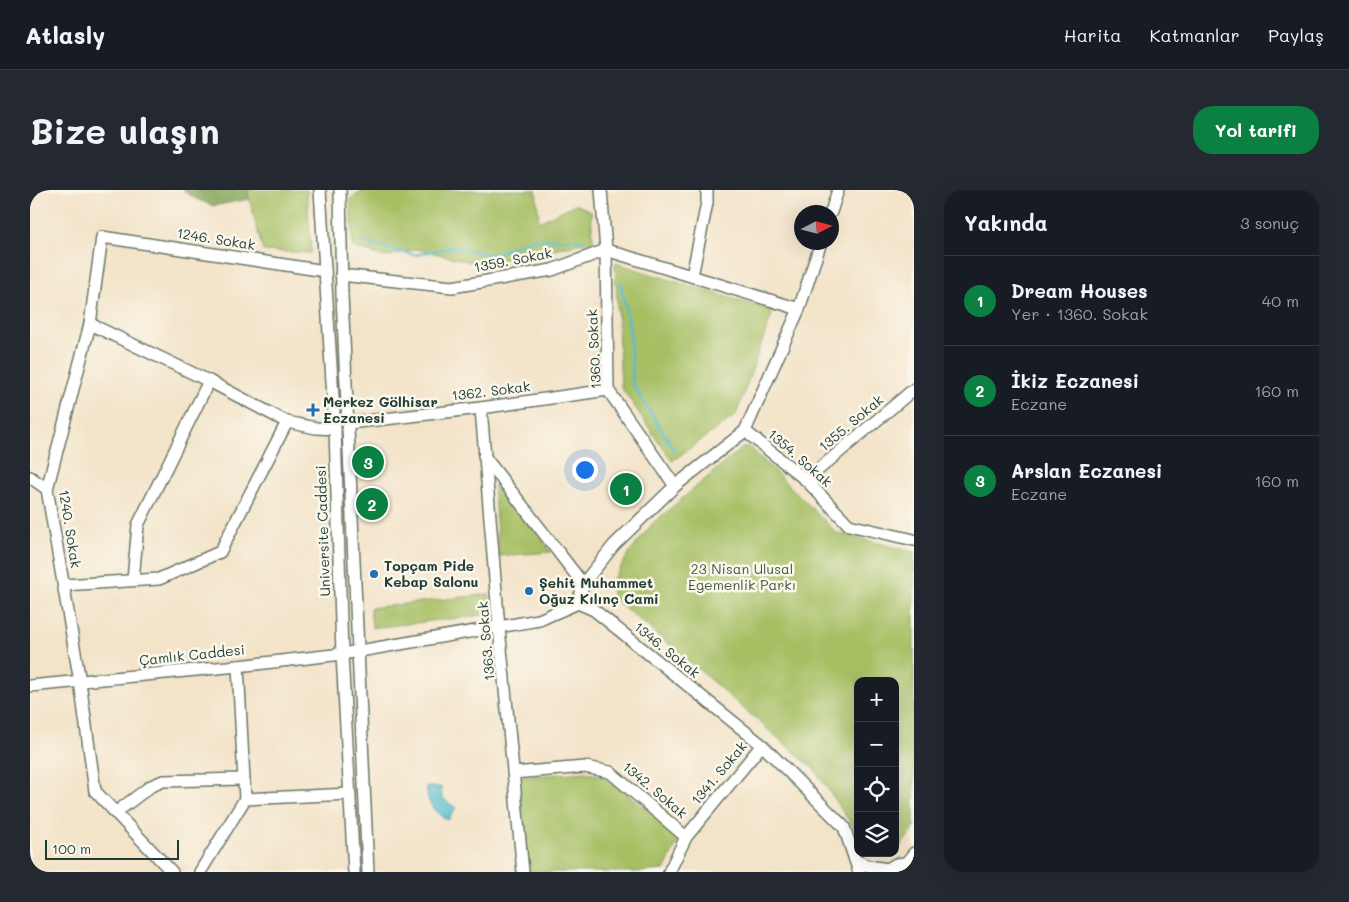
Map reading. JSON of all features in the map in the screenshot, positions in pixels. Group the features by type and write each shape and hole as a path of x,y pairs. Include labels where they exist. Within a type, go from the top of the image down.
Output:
{"street":[{"name":"Universite Caddesi","path":"320,190 335,430 342,654 354,872"},
{"path":"340,190 341,275 368,872"},
{"name":"1360. Sokak","path":"601,190 606,250 608,390 675,486"},
{"path":"692,276 707,203 707,190"},
{"path":"833,205 838,190"},
{"name":"1246. Sokak","path":"102,237 325,271"},
{"name":"1240. Sokak","path":"102,237 90,324 47,489 80,682 95,791 172,872"},
{"path":"606,250 799,309"},
{"name":"1359. Sokak","path":"341,275 452,287 552,270 606,250"},
{"path":"357,651 539,620 578,603 583,584 614,545 675,486 745,431 799,309 818,250"},
{"path":"90,324 209,381 286,422 335,430"},
{"path":"134,580 138,525 209,381"},
{"name":"1362. Sokak","path":"349,424 608,390"},
{"name":"1355. Sokak","path":"806,480 912,396"},
{"name":"1363. Sokak","path":"481,408 499,628 523,872"},
{"path":"64,586 159,579 220,552 286,422"},
{"name":"1354. Sokak","path":"745,431 806,480 849,525 914,540"},
{"path":"484,456 583,584"},
{"path":"30,477 47,489"},
{"name":"1346. Sokak","path":"578,603 594,610 762,745 844,827 859,872"},
{"name":"Çamlık Caddesi","path":"30,686 238,666 357,651"},
{"path":"200,872 245,798 238,666"},
{"name":"1341. Sokak","path":"669,872 686,837 762,745"},
{"name":"1342. Sokak","path":"513,773 585,766 610,772 686,837"},
{"path":"115,812 151,786 163,781 243,779"},
{"path":"245,798 350,794"},
{"path":"855,860 886,871 896,864 908,869 914,853"}],"green space":[{"path":"183,190 247,190 249,199 213,206 194,198"},
{"path":"247,190 307,190 311,253 263,251"},
{"path":"365,190 536,190 539,222 575,204 591,211 593,241 479,264 417,249 385,257 353,247 350,199"},
{"path":"615,263 773,311 736,415 672,461 621,387"},
{"name":"23 Nisan Ulusal Egemenlik Parkı","path":"742,448 751,448 837,533 914,552 914,828 899,848 899,677 854,677 854,828 815,770 613,598 610,584 628,555 652,524"},
{"path":"502,485 551,552 499,556 494,486"},
{"path":"489,594 491,614 372,628 370,608"},
{"path":"586,772 608,778 680,837 664,870 639,872 527,872 519,777"}],"water":[{"path":"426,787 441,787 442,798 456,808 448,820 439,815 432,807"}],"waterway":[{"path":"361,242 415,255 452,247 492,255 533,239 583,240"},
{"path":"620,282 629,323 633,385 674,450"}],"place":[{"name":"Merkez Gölhisar Eczanesi","path":"313,410"},
{"name":"Arslan Eczanesi","path":"368,462"},
{"name":"Dream Houses","path":"626,489"},
{"name":"İkiz Eczanesi","path":"372,504"},
{"name":"Topçam Pide Kebap Salonu","path":"374,574"},
{"name":"Şehit Muhammet Oğuz Kılınç Cami","path":"529,591"}]}
